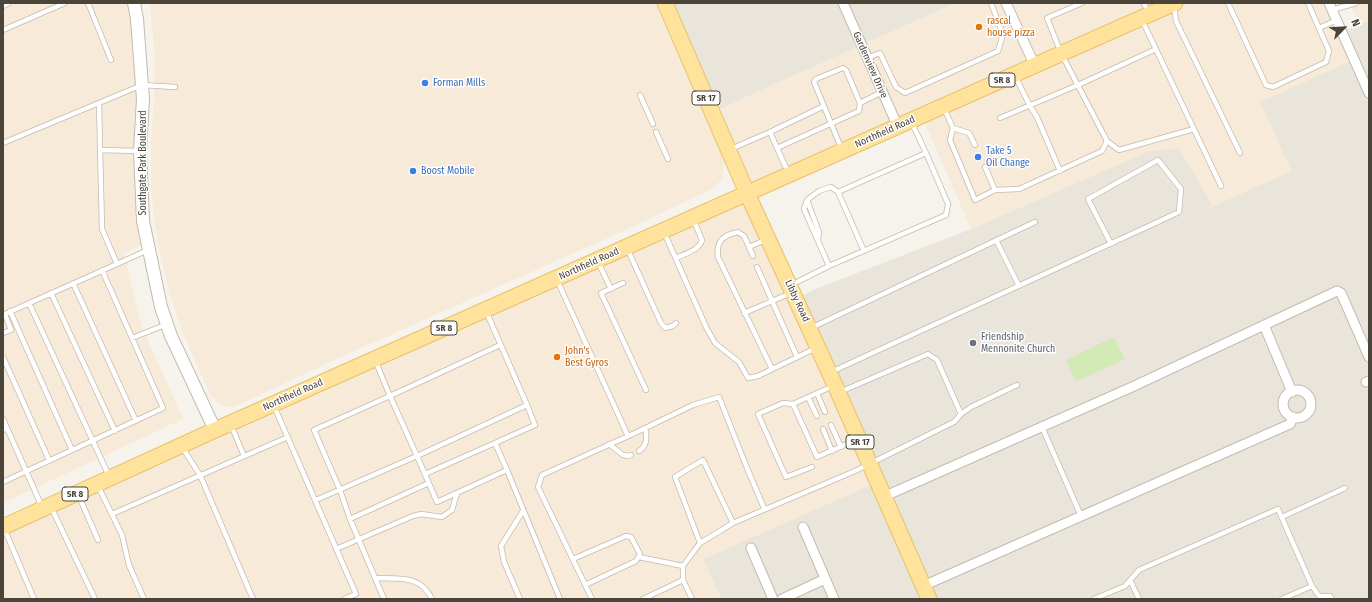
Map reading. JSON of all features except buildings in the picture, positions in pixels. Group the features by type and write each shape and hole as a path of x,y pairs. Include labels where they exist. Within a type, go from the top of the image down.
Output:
{"main road":[{"name":"Libby Road","path":"664,3 747,194 818,347 926,592"},
{"name":"Northfield Road","path":"3,526 627,246 664,231 1035,66 1145,12 1174,3"}],"street":[{"name":"Southgate Park Boulevard","path":"134,3 137,19 142,86 140,151 143,221 161,307 171,336 215,430"},
{"name":"Gardenview Drive","path":"843,3 882,92 904,124"},
{"path":"1006,3 1035,66"},
{"path":"1331,7 1369,93"},
{"path":"883,497 1132,387 1337,291 1341,293 1369,357"},
{"path":"1264,325 1292,392"},
{"path":"1301,391 1307,394 1310,400 1310,409 1308,413 1301,417 1293,417 1288,415 1284,409 1283,404 1286,396 1292,392 1301,391"},
{"path":"926,592 1081,516 1290,424 1293,417"},
{"path":"803,527 834,599"},
{"path":"751,548 773,599"},
{"path":"782,599 825,579"}],"lane":[{"path":"3,30 65,3"},
{"path":"88,3 111,60"},
{"path":"867,58 880,53 896,87 905,93 998,51 1003,34 991,3"},
{"path":"1082,3 1047,18 1061,53 1107,142 1119,150 1194,129"},
{"path":"1174,3 1176,21 1240,153"},
{"path":"1228,3 1266,85 1273,87 1326,62 1329,52 1308,3"},
{"path":"1331,7 1356,3"},
{"path":"1145,12 1156,49 1221,186"},
{"path":"1318,28 1337,20"},
{"path":"1000,118 1078,85 1156,49"},
{"path":"777,148 831,124 859,111 860,103 846,70 843,68 816,79 814,82 824,106 831,124 842,151"},
{"path":"1014,75 1037,117 1060,171"},
{"path":"3,143 142,86 175,87"},
{"path":"860,103 882,92"},
{"path":"640,95 653,124"},
{"path":"99,103 102,229 117,264"},
{"path":"729,151 824,106"},
{"path":"943,106 953,128 950,140 975,200 995,190 1019,189 1060,171 1102,151 1107,142"},
{"path":"744,313 772,301 829,266 946,214 948,204 926,153 904,124"},
{"path":"953,128 969,133 975,145"},
{"path":"656,132 668,159"},
{"path":"770,132 789,175"},
{"path":"100,150 140,151"},
{"path":"838,192 926,153"},
{"path":"812,467 786,478 758,414 783,403 793,404 817,393 1019,286 1111,244 1179,212 1182,189 1158,160 1088,199 1111,244"},
{"path":"985,167 995,190"},
{"path":"829,266 804,209 807,200 819,191 831,187 838,192 864,251"},
{"path":"676,258 694,250 702,243 692,218"},
{"path":"809,329 1035,222"},
{"path":"664,231 706,327 715,343 739,362 748,378 753,378 818,347"},
{"path":"753,256 744,236 738,232 730,234 720,241 717,248 718,257 772,369"},
{"path":"749,247 768,238"},
{"path":"996,240 1019,286"},
{"path":"627,246 661,324 664,328 673,326 676,323"},
{"path":"3,333 11,330 5,314 10,311 149,250"},
{"path":"598,260 611,289"},
{"path":"757,266 797,357"},
{"path":"3,482 163,408 102,270"},
{"path":"556,278 628,436"},
{"path":"73,283 136,421"},
{"path":"623,283 601,293 646,390"},
{"path":"50,293 115,431"},
{"path":"29,303 93,441 112,514 122,535 129,566 144,599"},
{"path":"425,474 536,425 485,310"},
{"path":"10,311 72,450"},
{"path":"132,338 167,324"},
{"path":"384,599 314,430 500,345"},
{"path":"834,384 928,354 937,360 961,414"},
{"path":"3,357 49,460"},
{"path":"375,359 437,502 507,470"},
{"path":"692,599 683,580 683,566 700,543 733,522 855,471 954,422 961,414 971,407 1017,385"},
{"path":"817,393 825,412"},
{"path":"592,599 538,487 542,475 693,405 719,397 764,508"},
{"path":"808,397 817,416"},
{"path":"273,404 356,594 344,599"},
{"path":"793,404 817,457 858,439"},
{"path":"316,500 417,456 527,405"},
{"path":"3,419 5,429 26,471 95,599"},
{"path":"230,423 244,456"},
{"path":"831,425 841,447"},
{"path":"1042,427 1081,516"},
{"path":"639,451 643,448 647,437 645,428"},
{"path":"822,429 832,451"},
{"path":"112,514 288,437"},
{"path":"495,443 560,599"},
{"path":"609,444 623,455 631,455"},
{"path":"181,445 200,475 253,599"},
{"path":"700,543 675,477 703,460 733,522"},
{"path":"350,519 429,483"},
{"path":"1282,517 1345,488"},
{"path":"78,492 98,540"},
{"path":"336,548 413,516 421,514 442,517 452,510 457,493"},
{"path":"1094,599 1125,586 1139,570 1278,509 1312,586 1319,596 1330,596 1332,599"},
{"path":"520,599 504,562 501,546 523,511"},
{"path":"3,526 34,599"},
{"path":"573,559 628,536 633,540 640,554 636,561 585,585"},
{"path":"639,557 683,566"},
{"path":"375,578 411,579 427,589 432,599"},
{"path":"643,599 683,580"},
{"path":"1130,580 1139,599"},
{"path":"1282,599 1312,586"}],"shaded area":[{"path":"3,3 134,3 147,243 124,253 141,325 183,419 3,503"},
{"path":"150,3 655,3 719,146 724,161 722,179 713,188 704,193 621,232 345,355 234,407 224,406 217,403 209,392 182,331 170,295 158,245 151,192 154,48"},
{"path":"665,3 956,3 712,113"},
{"path":"956,3 1329,3 1354,59 1260,102 1291,171 1213,206 1179,148 1149,151 971,229 922,116 748,193 877,482 703,559 721,599 3,599 3,527 747,194 712,113"},
{"path":"1350,3 1369,3 1369,21 1359,25"},
{"path":"1369,20 1369,599 721,599 703,559 877,482 796,299 813,290 971,229 1149,151 1179,148 1213,206 1291,171 1260,102 1354,59 1342,32"}],"green space":[{"path":"1114,337 1125,359 1076,382 1066,360"}],"place":[{"name":"rascal house pizza","path":"979,27"},
{"name":"Forman Mills","path":"425,83"},
{"name":"Take 5 Oil Change","path":"978,157"},
{"name":"Boost Mobile","path":"413,171"},
{"name":"Friendship Mennonite Church","path":"973,343"},
{"name":"John's Best Gyros","path":"557,357"}]}
